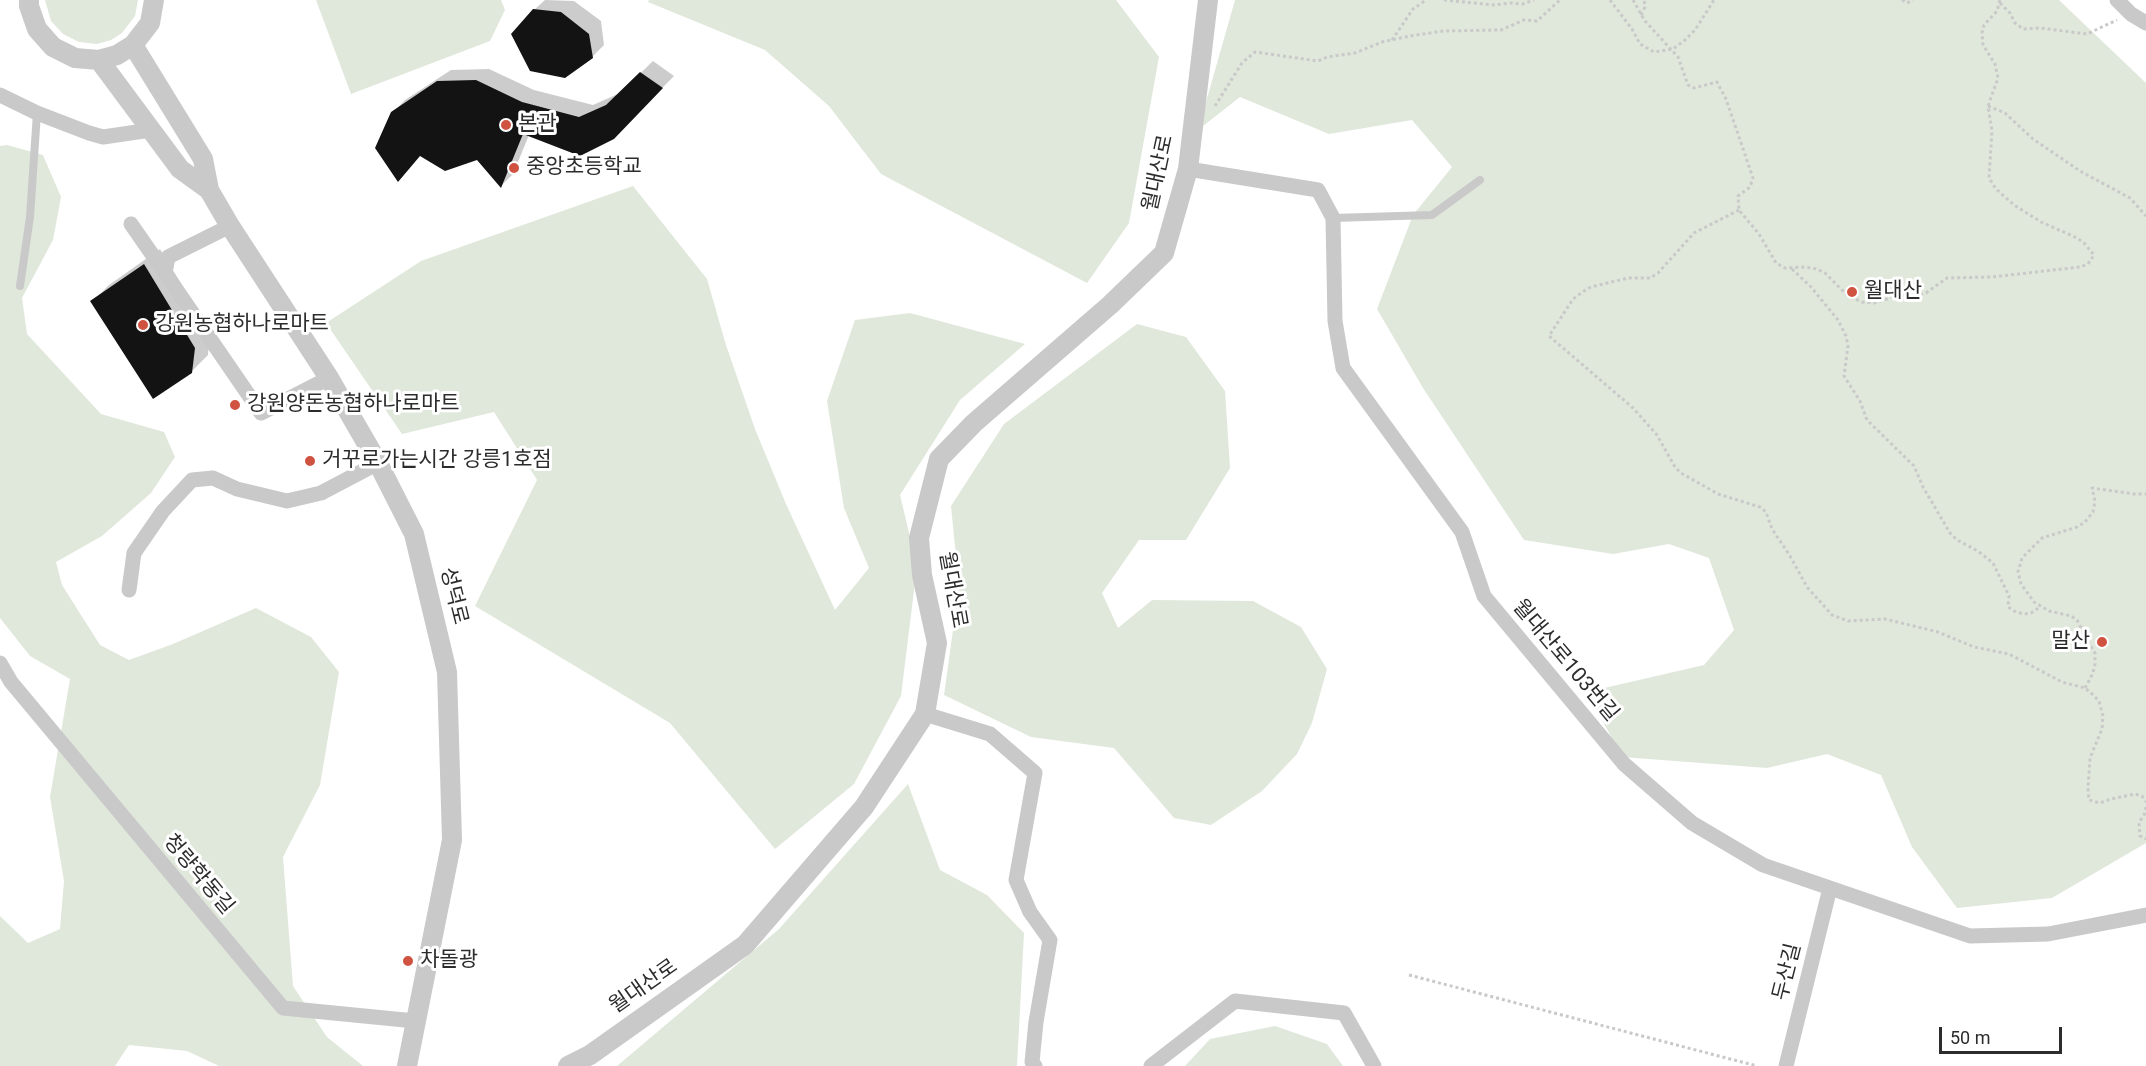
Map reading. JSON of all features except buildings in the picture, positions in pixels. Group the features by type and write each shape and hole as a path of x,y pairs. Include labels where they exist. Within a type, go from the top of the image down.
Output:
{"street":[{"path":"29,0 37,29 53,48 75,58 99,60 117,55 133,45 150,23 154,0"},
{"name":"월대산로","path":"568,1066 591,1060 745,945 864,807 925,714 937,643 922,575 919,538 939,459 974,423 1110,305 1164,253 1188,170 1208,0"},
{"path":"2117,0 2131,14 2146,23"},
{"path":"133,45 203,159 209,190"},
{"path":"99,60 180,169 209,190"},
{"path":"0,94 37,112 103,137 151,130"},
{"name":"월대산로103번길","path":"1188,170 1318,190 1333,218 1335,321 1343,368 1462,532 1484,596 1623,764 1692,823 1763,865 1970,936 2048,934 2146,915"},
{"name":"성덕로","path":"209,190 329,378 378,463 414,534 447,672 452,840 407,1066"},
{"path":"131,224 261,413 329,378"},
{"path":"165,273 168,257 230,226"},
{"path":"129,590 134,553 163,511 192,480 213,478 237,489 287,501 321,493 378,463"},
{"name":"청량학동길","path":"0,663 18,691 283,1008 415,1021"},
{"path":"925,714 990,734 1035,773 1016,880 1030,912 1050,940 1036,1022 1032,1062 1035,1066"},
{"name":"두산길","path":"1786,1066 1830,888"},
{"path":"1151,1066 1235,1001 1344,1012 1374,1066"}],"lane":[{"path":"20,286 30,217 37,112"},
{"path":"1333,218 1432,215 1480,180"}],"path":[{"path":"1392,40 1413,9 1426,0"},
{"path":"1444,0 1494,5 1523,4 1534,0"},
{"path":"1193,127 1208,118 1220,94 1242,63 1255,52 1318,61 1327,57 1355,53 1392,40 1443,31 1501,30 1524,20 1537,21 1560,0"},
{"path":"1611,0 1632,28 1640,44 1654,52 1673,50 1695,30 1714,0"},
{"path":"1633,0 1641,15 1678,57 1688,85 1695,88 1717,82 1726,99 1753,178 1750,187 1738,196 1739,210 1759,234 1776,263 1785,268 1817,269 1825,273 1848,296 1862,302 1874,303 1900,295 1926,293 1947,278 2054,271 2088,264 2094,255 2084,243 2040,222 2014,205 1996,189 1989,178 1992,131 1988,106 1998,78 1995,64 1983,45 1982,33 1984,25 1997,11 2000,1"},
{"path":"1641,15 1645,7 1644,0"},
{"path":"1902,0 1907,3 1913,0"},
{"path":"2000,1 2015,23 2023,29 2040,28 2087,34 2131,14"},
{"path":"1988,106 2005,113 2033,139 2080,171 2130,198 2146,216"},
{"path":"1739,210 1694,233 1658,273 1650,278 1628,278 1591,287 1584,291 1573,299 1549,336 1633,408 1657,435 1675,467 1681,473 1726,497 1761,507 1766,512 1772,530 1807,587 1832,615 1848,621 1885,619 1938,632 1974,647 2009,654 2062,682 2085,688 2098,701 2103,716 2102,729 2090,758 2088,788 2090,800 2100,803 2135,794 2142,796 2146,802"},
{"path":"1792,269 1811,287 1838,320 1846,336 1848,346 1844,376 1860,401 1867,420 1914,466 1923,487 1950,533 1957,540 1994,562 2009,596 2008,607 2024,614 2031,613 2040,607"},
{"path":"2085,688 2093,673 2095,653 2077,620 2040,607 2026,591 2018,572 2022,558 2042,538 2077,527 2085,522 2093,512 2095,501 2092,488 2146,494"},
{"path":"2146,807 2139,823 2140,836 2146,839"},
{"path":"1408,975 1757,1066"}],"shaded area":[{"path":"45,0 138,0 135,16 122,33 111,40 97,44 79,42 63,34 51,21"},
{"path":"316,0 501,0 505,10 490,41 351,94"},
{"path":"649,0 1116,0 1159,57 1129,223 1087,283 881,174 829,106 765,50 648,2"},
{"path":"1235,0 2059,0 2146,83 2146,843 2052,898 1957,908 1912,847 1881,775 1827,754 1767,768 1622,757 1587,692 1704,665 1734,630 1709,558 1669,544 1613,554 1524,540 1423,388 1377,309 1413,215 1452,167 1412,120 1329,134 1240,97 1198,130"},
{"path":"7,145 43,155 61,197 53,240 22,298 27,334 101,414 164,432 175,457 151,493 102,536 56,562 62,585 100,645 129,660 173,644 256,608 311,637 339,672 320,785 283,857 293,986 327,1037 363,1066 219,1066 187,1051 129,1045 115,1066 0,1066 0,916 28,943 60,929 64,881 50,797 70,679 30,656 0,618 0,146"},
{"path":"633,186 707,279 726,345 755,429 786,504 835,610 869,568 844,508 827,401 855,320 910,313 1025,344 960,400 900,495 917,566 901,696 854,784 775,849 670,723 475,606 537,480 494,412 402,434 326,323 421,261"},
{"path":"1137,324 1186,337 1225,391 1230,468 1186,540 1139,540 1102,593 1118,628 1152,600 1253,601 1301,627 1327,669 1312,723 1297,754 1262,791 1211,825 1174,818 1114,748 1031,737 944,695 959,587 951,506 1004,424"},
{"path":"908,784 940,870 987,895 1024,933 1017,1066 617,1066 779,929"},
{"path":"1275,1026 1327,1044 1343,1066 1185,1066 1210,1039"}],"place":[{"name":"본관","path":"506,125"},
{"name":"중앙초등학교","path":"514,168"},
{"name":"월대산","path":"1852,292"},
{"name":"강원농협하나로마트","path":"143,325"},
{"name":"강원양돈농협하나로마트","path":"235,405"},
{"name":"거꾸로가는시간 강릉1호점","path":"310,461"},
{"name":"말산","path":"2102,642"},
{"name":"차돌광","path":"408,961"}]}
